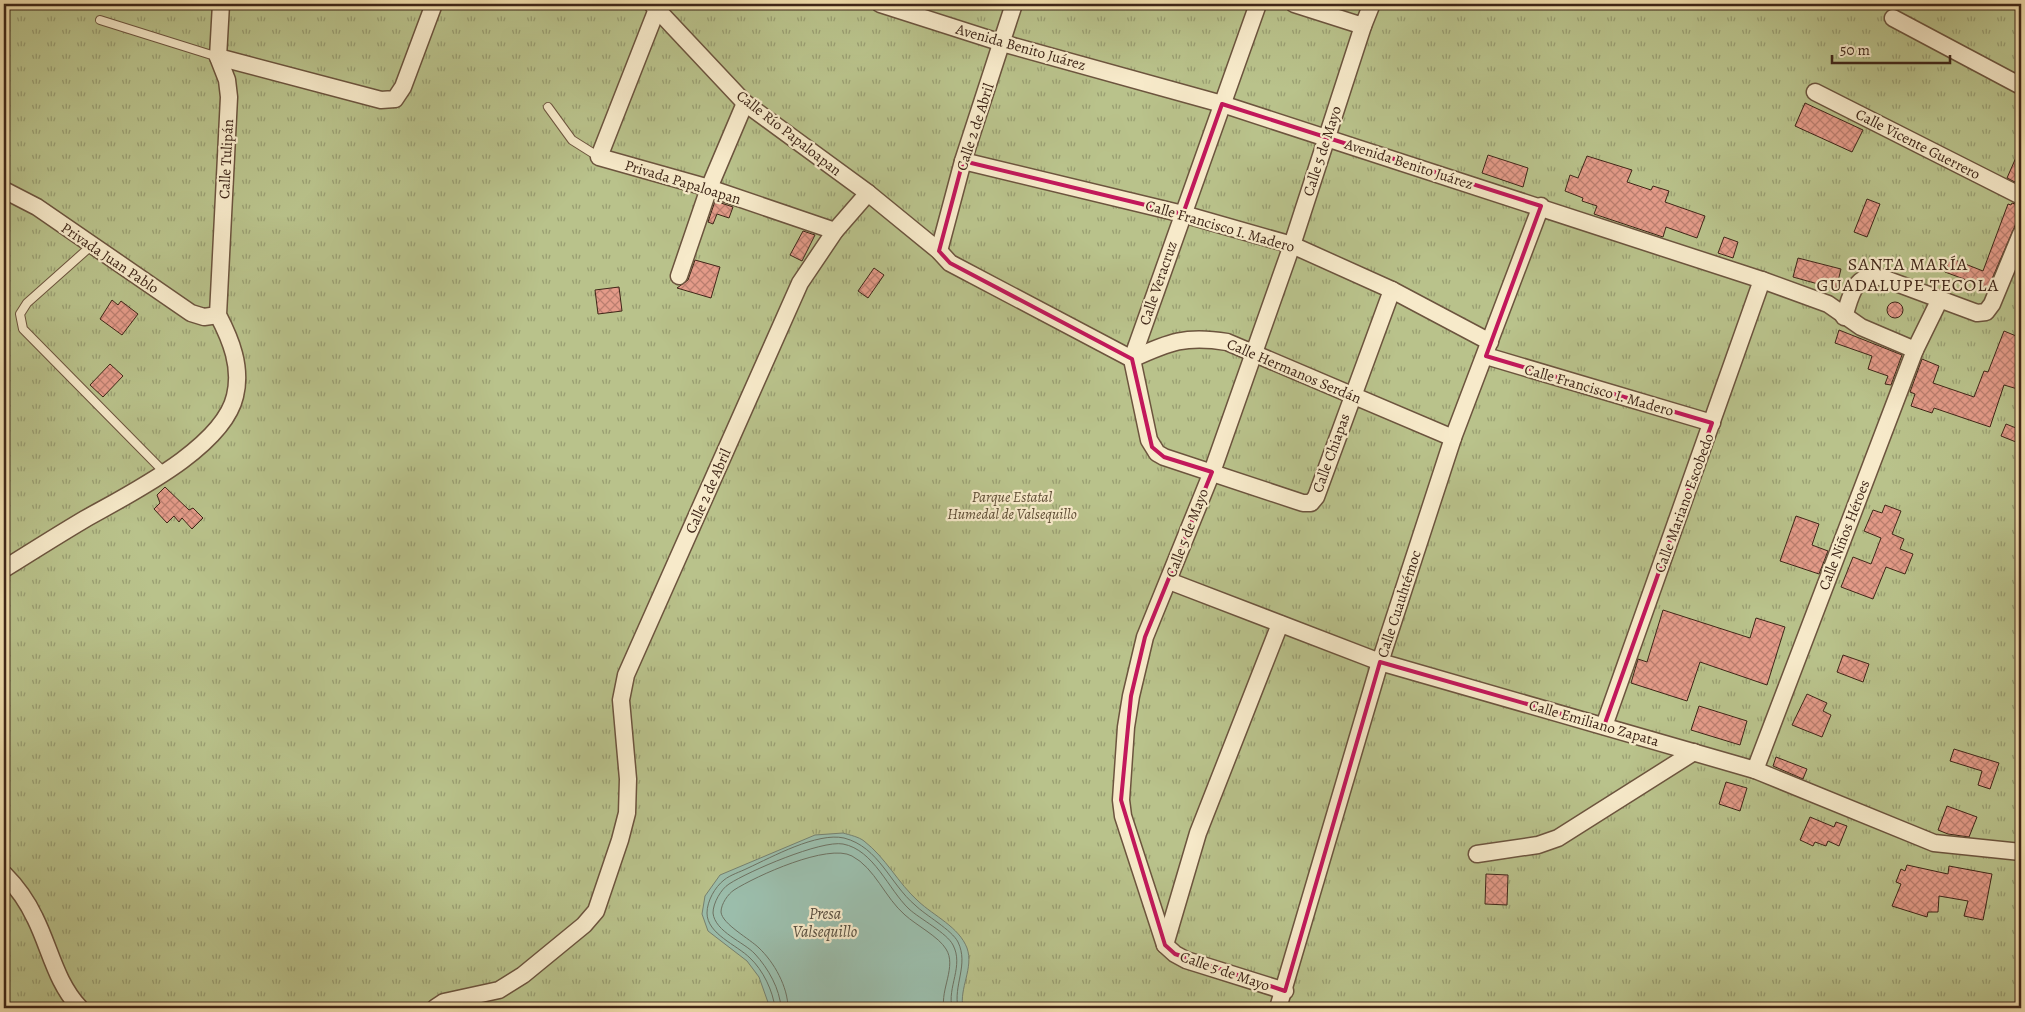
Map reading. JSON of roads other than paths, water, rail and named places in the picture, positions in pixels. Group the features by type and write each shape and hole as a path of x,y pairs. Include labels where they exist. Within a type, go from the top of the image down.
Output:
{"street":[{"name":"Calle Tulipán","path":"218,315 229,97 227,80 218,57 222,4"},
{"path":"218,57 381,100 395,99 403,87 434,4"},
{"name":"Avenida Benito Juárez","path":"884,4 1002,43 1222,104 1327,137 1762,280 1828,304 1861,327 1915,350"},
{"name":"Calle 2 de Abril","path":"938,251 963,162 1014,4"},
{"name":"Calle Veracruz","path":"1132,359 1258,4"},
{"path":"1294,4 1363,26"},
{"path":"599,157 655,6"},
{"name":"Calle Río Papaloapan","path":"655,6 745,103 868,193 938,251 950,264 1132,359"},
{"name":"Calle 5 de Mayo","path":"1285,991 1186,960 1175,954 1165,944 1123,816 1121,800 1131,696 1145,637 1212,472 1252,352 1292,244 1371,6"},
{"path":"1892,18 2021,86"},
{"name":"Calle Vicente Guerrero","path":"1815,92 2021,196"},
{"path":"679,276 709,188 745,103"},
{"name":"Privada Papaloapan","path":"599,157 709,188 835,231"},
{"name":"Calle Francisco I. Madero","path":"963,162 1183,214 1292,244 1392,290 1488,349 1712,423"},
{"name":"Privada Juan Pablo","path":"4,190 37,207 91,246 192,313 204,317 218,315"},
{"name":"Calle 2 de Abril","path":"435,1008 444,1002 499,990 523,975 584,925 596,911 627,813 628,779 621,700 626,675 800,283 835,231 868,193"},
{"name":"Calle Cuauhtémoc","path":"1278,1008 1285,991 1380,662 1453,438 1541,206"},
{"path":"1844,316 1859,281 1869,276 1880,277 1939,301 1977,313 1986,312 1992,304 2021,234"},
{"name":"Calle Mariano Escobedo","path":"1604,726 1762,280"},
{"name":"Calle Chiapas","path":"1212,472 1303,503 1311,503 1316,497 1392,290"},
{"name":"Calle Niños Héroes","path":"1754,770 1915,350 1939,301"},
{"path":"4,569 165,473 210,435 226,416 235,396 237,369 233,344 218,315"},
{"name":"Calle Hermanos Serdán","path":"1132,359 1180,339 1203,338 1227,342 1453,438"},
{"path":"1132,359 1152,447 1164,457 1212,472"},
{"name":"Calle Emiliano Zapata","path":"1169,581 1380,662 1754,770 1934,843 2021,852"},
{"path":"1165,944 1198,833 1280,624"},
{"path":"1477,854 1538,845 1558,838 1694,752"},
{"path":"4,874 19,890 36,919 70,998 80,1008"}],"lane":[{"path":"100,20 218,57"},
{"name":"Privada Papaloapan","path":"548,107 572,140 599,157"},
{"path":"91,246 27,303 20,314 23,329 165,473"}],"water":[{"name":"Presa Valsequillo","path":"843,833 860,838 872,848 911,894 952,928 963,941 967,948 969,963 963,993 963,1008 770,1008 759,977 747,961 708,931 702,914 705,896 720,875 815,835"}],"district":[{"name":"SANTA MARÍA GUADALUPE TECOLA","path":"1908,274"}],"park label":[{"name":"Parque Estatal Humedal de Valsequillo","path":"1012,506"}]}
